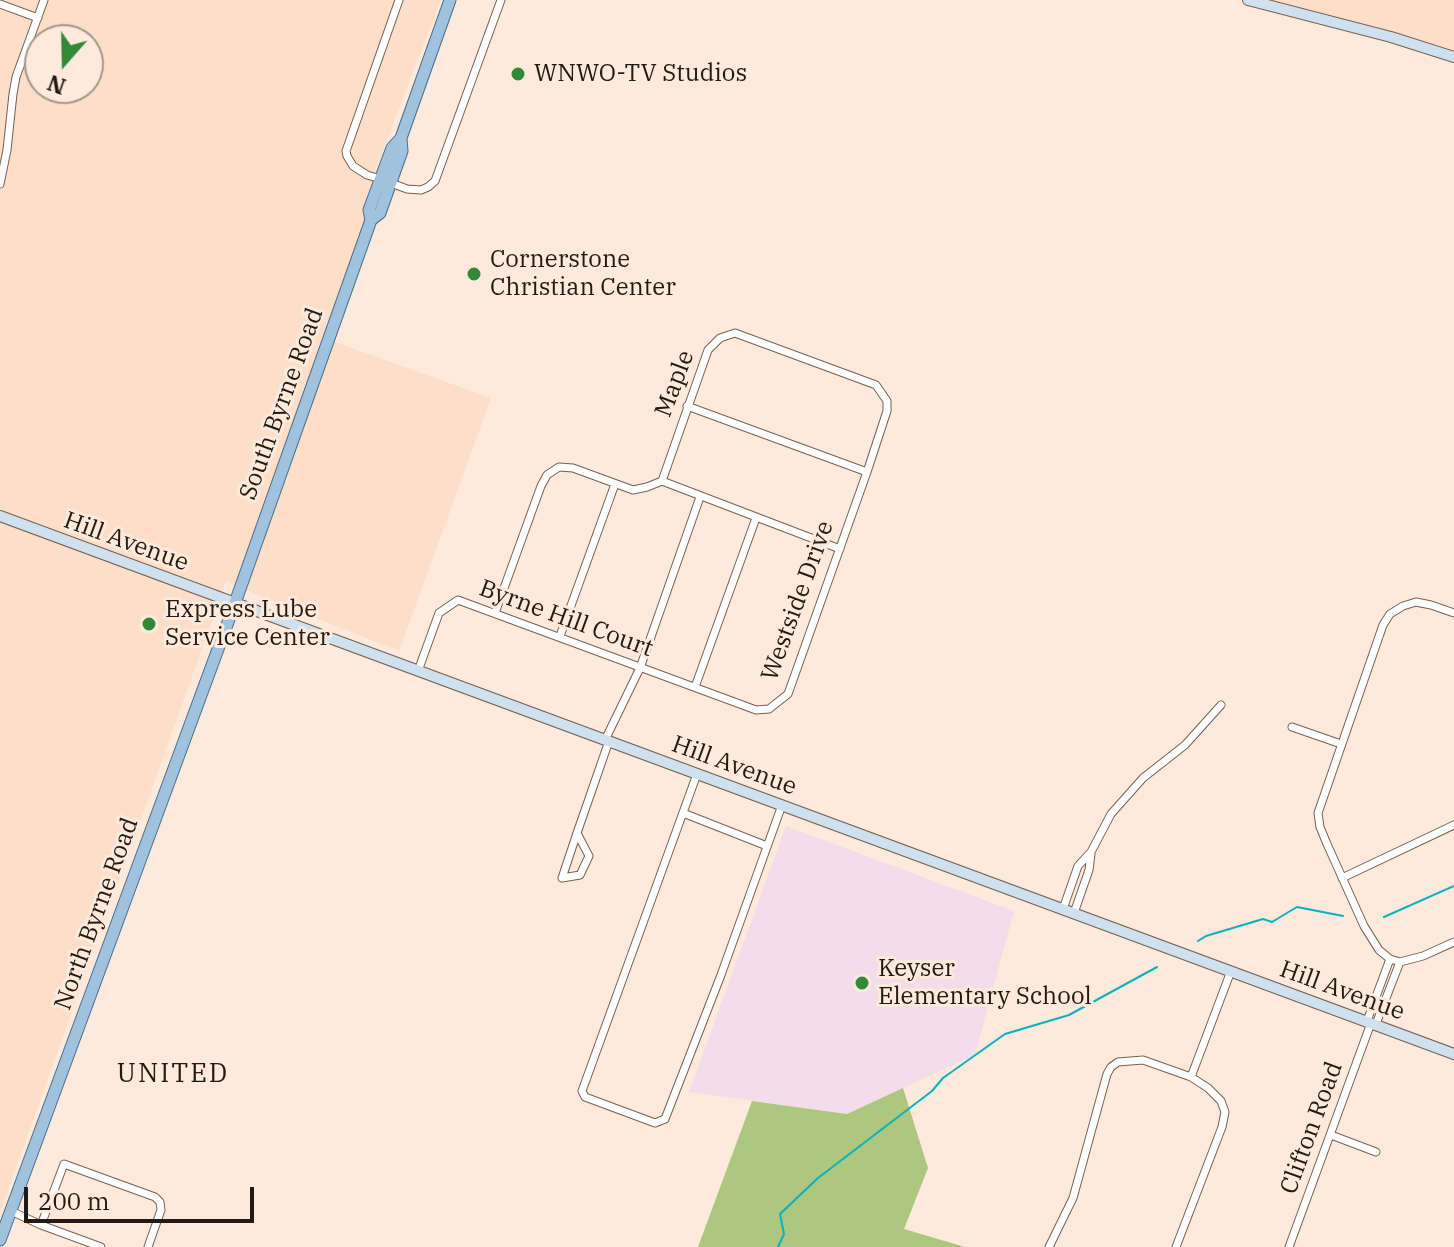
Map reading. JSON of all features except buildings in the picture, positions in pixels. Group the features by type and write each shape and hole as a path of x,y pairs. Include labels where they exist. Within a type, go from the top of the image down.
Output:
{"main road":[{"name":"South Byrne Road","path":"235,603 371,220 380,213 386,181 402,151 401,138 450,0"},
{"path":"1248,0 1391,37 1454,57"},
{"name":"Hill Avenue","path":"0,516 1454,1054"},
{"name":"North Byrne Road","path":"0,1240 235,603"}],"street":[{"path":"0,184 16,77 44,0"},
{"path":"399,0 346,151 353,166 367,175 407,189 421,190 435,181 501,0"},
{"path":"0,4 38,18"},
{"name":"Maple","path":"662,481 708,350 720,338 735,333 876,385 887,401 885,420"},
{"path":"687,406 867,472"},
{"name":"Westside Drive","path":"739,703 756,710 769,709 788,694 885,420"},
{"path":"495,613 541,486 547,475 559,467 573,468 633,490 662,481 840,549"},
{"path":"560,636 615,484"},
{"path":"577,833 589,856 580,875 562,878 607,740 640,668 700,497"},
{"path":"695,687 756,518"},
{"name":"Byrne Hill Court","path":"418,671 439,613 458,600 739,703"},
{"path":"1454,613 1416,602 1390,614 1383,625 1318,813 1320,827 1342,878 1379,950 1400,962 1454,942"},
{"path":"1063,909 1078,866 1091,852 1111,814 1143,778 1185,745 1221,705"},
{"path":"1292,727 1341,744"},
{"path":"697,774 582,1091 585,1097 655,1123 665,1119 782,805"},
{"path":"683,813 767,846"},
{"path":"1342,878 1454,825"},
{"path":"1074,913 1089,870 1091,852"},
{"path":"1371,1023 1390,959"},
{"path":"1371,1023 1400,962"},
{"path":"1191,1077 1231,971"},
{"name":"Clifton Road","path":"1289,1247 1371,1023"},
{"path":"1049,1247 1073,1198 1107,1074 1118,1062 1143,1060 1191,1077 1221,1101 1225,1112 1176,1247"},
{"path":"1331,1135 1376,1152"},
{"path":"41,1225 64,1164 155,1197 160,1202 161,1210 148,1247"},
{"path":"11,1211 101,1247"}],"shaded area":[{"path":"0,0 441,0 373,176 358,256 329,340 491,398 399,651 226,582 0,1213"},
{"path":"1266,0 1454,0 1454,53"},
{"name":"Keyser Elementary School","path":"786,826 1014,911 975,1055 847,1114 689,1092"}],"green space":[{"path":"903,1088 928,1168 904,1229 965,1247 698,1247 752,1101 847,1114"}],"waterway":[{"path":"1384,917 1454,886"},
{"path":"1198,941 1263,919 1272,922 1297,907 1343,916"},
{"path":"778,1247 784,1234 780,1214 818,1178 932,1091 943,1078 1005,1034 1069,1015 1157,967"}],"place":[{"name":"WNWO-TV Studios","path":"518,74"},
{"name":"Cornerstone Christian Center","path":"474,274"},
{"name":"Express Lube Service Center","path":"149,624"},
{"name":"Keyser Elementary School","path":"862,983"}],"district":[{"name":"UNITED","path":"173,1074"}]}
